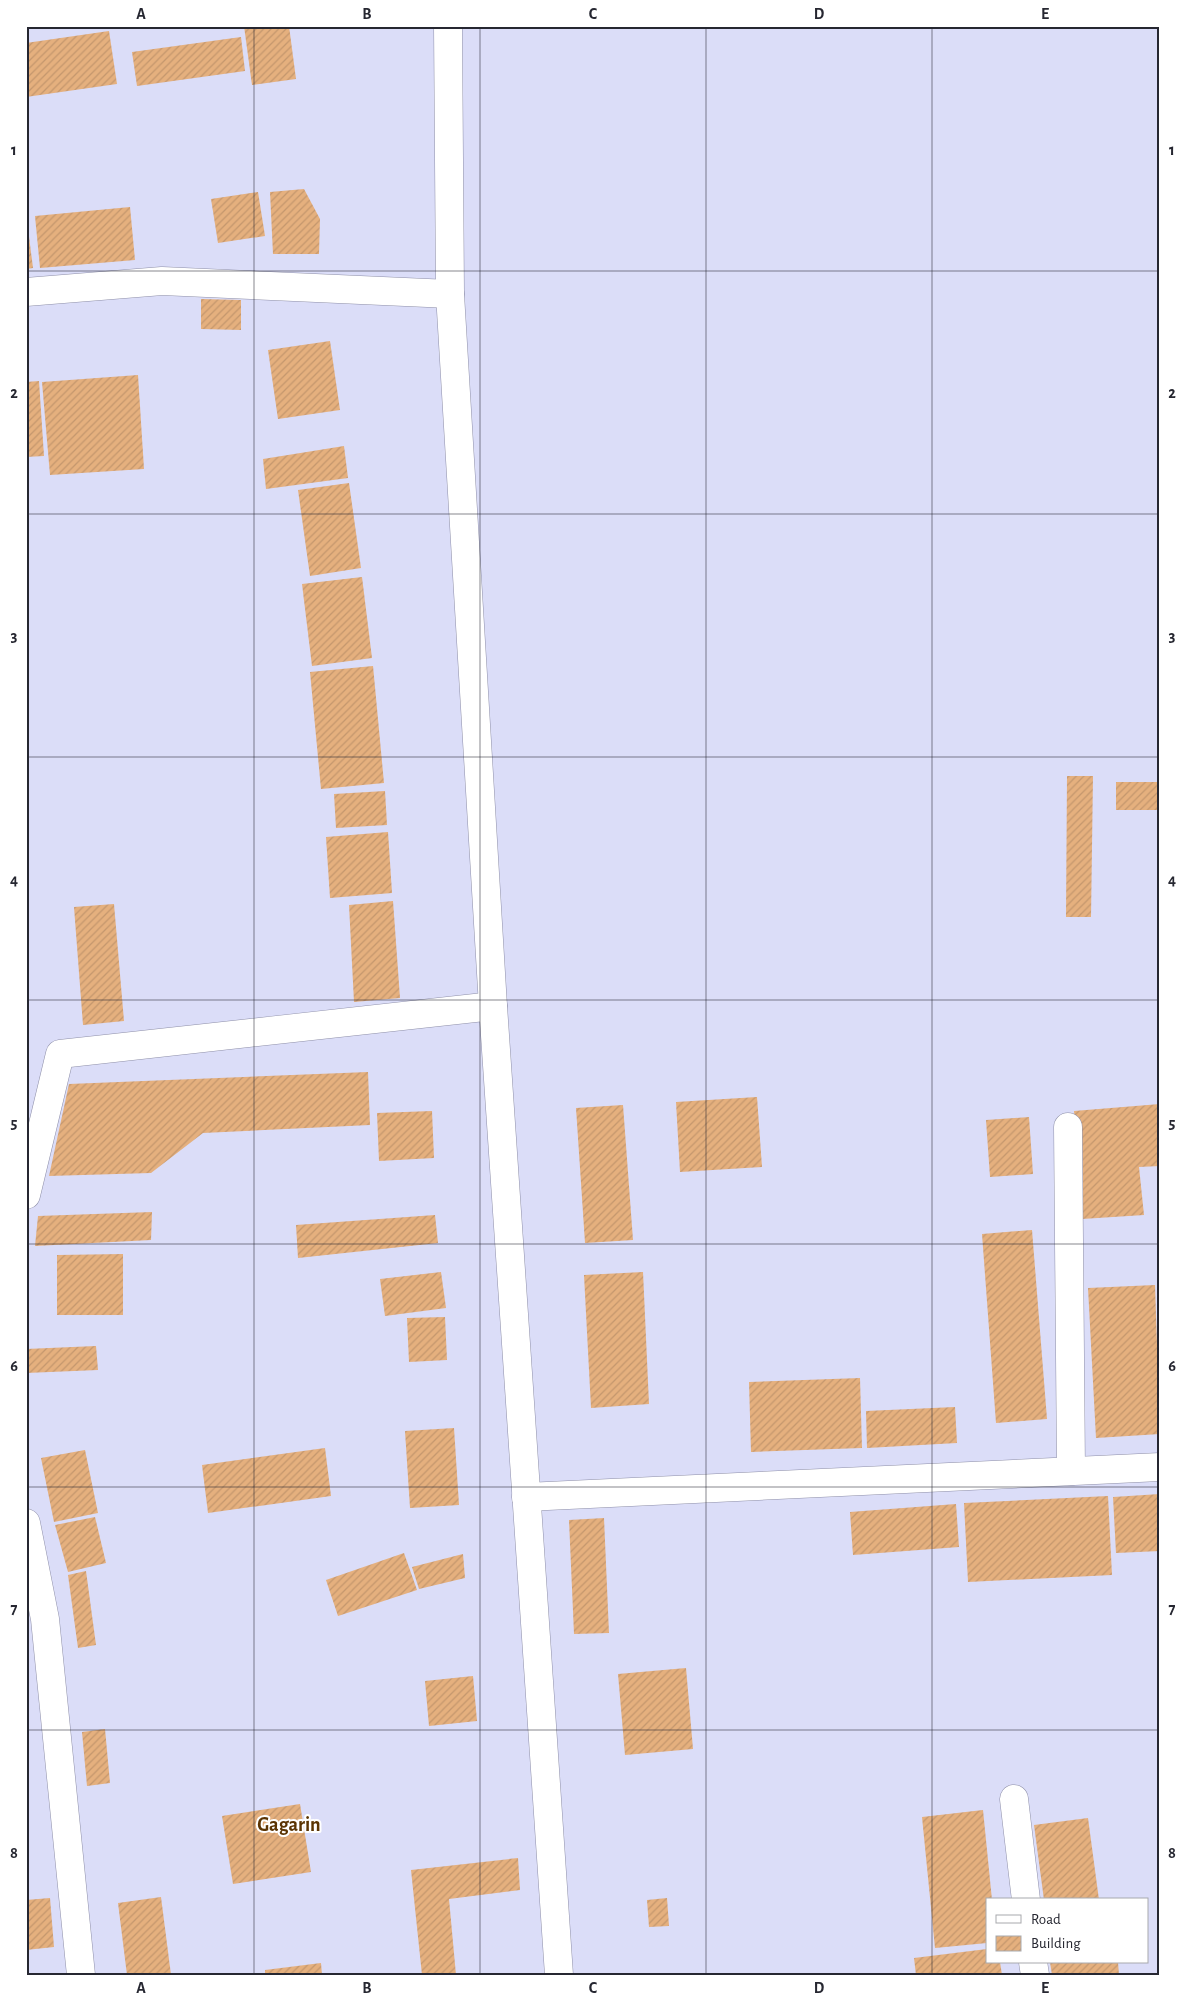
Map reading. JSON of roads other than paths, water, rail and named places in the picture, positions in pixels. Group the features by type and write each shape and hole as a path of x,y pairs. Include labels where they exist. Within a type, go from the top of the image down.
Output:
{"street":[{"path":"448,26 450,294 493,1006 559,1975"},
{"path":"26,292 162,281 450,294"},
{"path":"26,1195 60,1054 493,1006"},
{"path":"1068,1127 1071,1471"},
{"path":"526,1497 1160,1467"},
{"path":"26,1522 45,1619 81,1975"},
{"path":"1014,1798 1026,1898"}],"district":[{"name":"Gagarin","path":"289,1824"}]}
